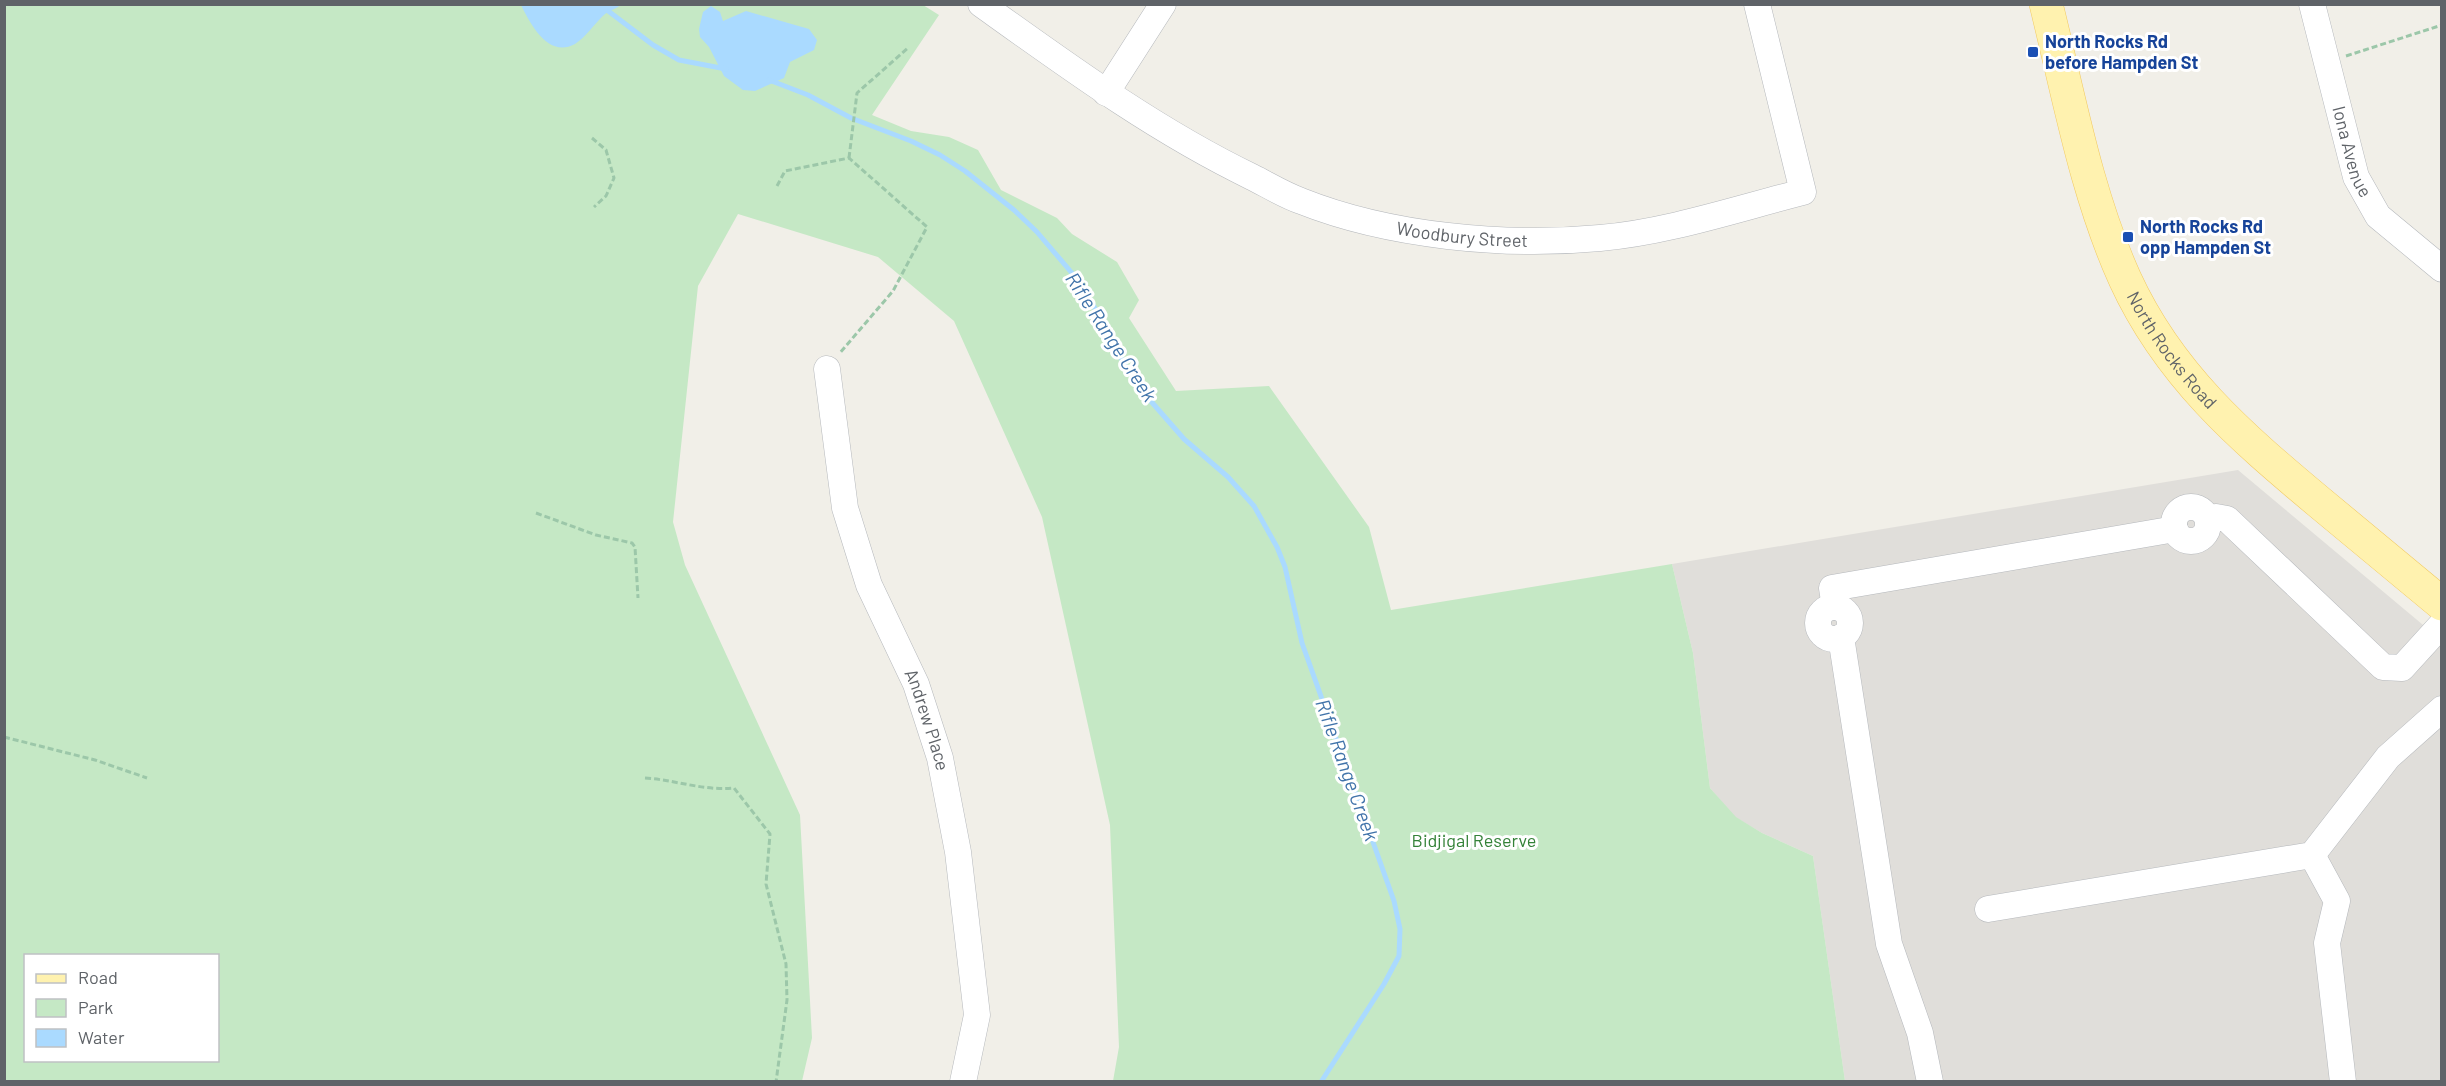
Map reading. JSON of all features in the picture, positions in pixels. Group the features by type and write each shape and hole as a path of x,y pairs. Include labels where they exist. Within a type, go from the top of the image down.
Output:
{"main road":[{"name":"North Rocks Road","path":"2046,4 2098,208 2125,279 2151,328 2210,406 2251,446 2442,604"}],"street":[{"name":"Woodbury Street","path":"981,4 1106,93 1203,153 1301,201 1390,229 1522,242 1600,238 1652,230 1803,192 1757,4"},
{"path":"1106,93 1163,4"},
{"name":"Iona Avenue","path":"2312,4 2356,177 2378,216 2442,269"},
{"name":"Andrew Place","path":"827,369 845,508 869,585 916,684 940,758 958,852 977,1015 963,1082"},
{"path":"1930,1082 1920,1033 1889,944 1841,637 1848,631 1850,622 1847,613 1835,607 1832,588 2175,529 2175,518 2182,509 2188,507 2199,509 2208,520 2216,517 2227,519 2383,667 2402,668 2442,624"},
{"path":"1988,909 2312,855 2388,757 2442,709"},
{"path":"2312,855 2337,901 2327,943 2343,1082"}],"path":[{"path":"2327,63 2442,25"},
{"path":"849,158 857,93 908,48"},
{"path":"592,138 606,150 614,178 606,195 594,207"},
{"path":"777,186 785,171 849,158"},
{"path":"827,369 893,291 927,228 849,158"},
{"path":"536,513 596,535 632,543 635,547 638,598"},
{"path":"4,737 95,760 147,778"},
{"path":"645,778 670,780 705,789 734,788 770,834 766,884 786,964 787,1000 776,1082"}],"shaded area":[{"path":"2238,470 2441,640 2441,1081 1845,1081 1813,856 1762,833 1735,817 1710,788 1693,653 1672,564"}],"green space":[{"name":"Bidjigal Reserve","path":"5,4 923,5 939,15 872,115 911,131 949,137 978,150 1001,190 1057,218 1072,234 1117,262 1139,300 1129,318 1176,391 1269,386 1369,527 1391,610 1672,564 1693,653 1710,788 1736,817 1762,833 1813,856 1845,1081 1113,1081 1119,1047 1110,825 1042,517 954,321 878,257 738,214 698,286 673,522 685,565 800,815 812,1038 802,1081 5,1082"}],"water":[{"path":"521,5 621,5 605,14 575,44 556,47 541,37"},
{"path":"711,6 720,12 723,21 746,11 809,29 817,40 814,50 790,62 784,78 755,91 743,90 724,76 709,47 700,37 699,29 703,12"}],"waterway":[{"name":"Rifle Range Creek","path":"599,4 653,45 679,60 726,69"},
{"name":"Rifle Range Creek","path":"769,80 808,95 851,118 940,155 965,171 1014,210 1037,232 1083,286 1128,371 1149,399 1184,439 1228,477 1254,506 1277,547 1285,567 1302,643 1394,901 1400,929 1399,956 1384,984 1321,1082"}],"place":[{"name":"North Rocks Rd before Hampden St","path":"2033,52"},
{"name":"North Rocks Rd opp Hampden St","path":"2128,237"}]}
